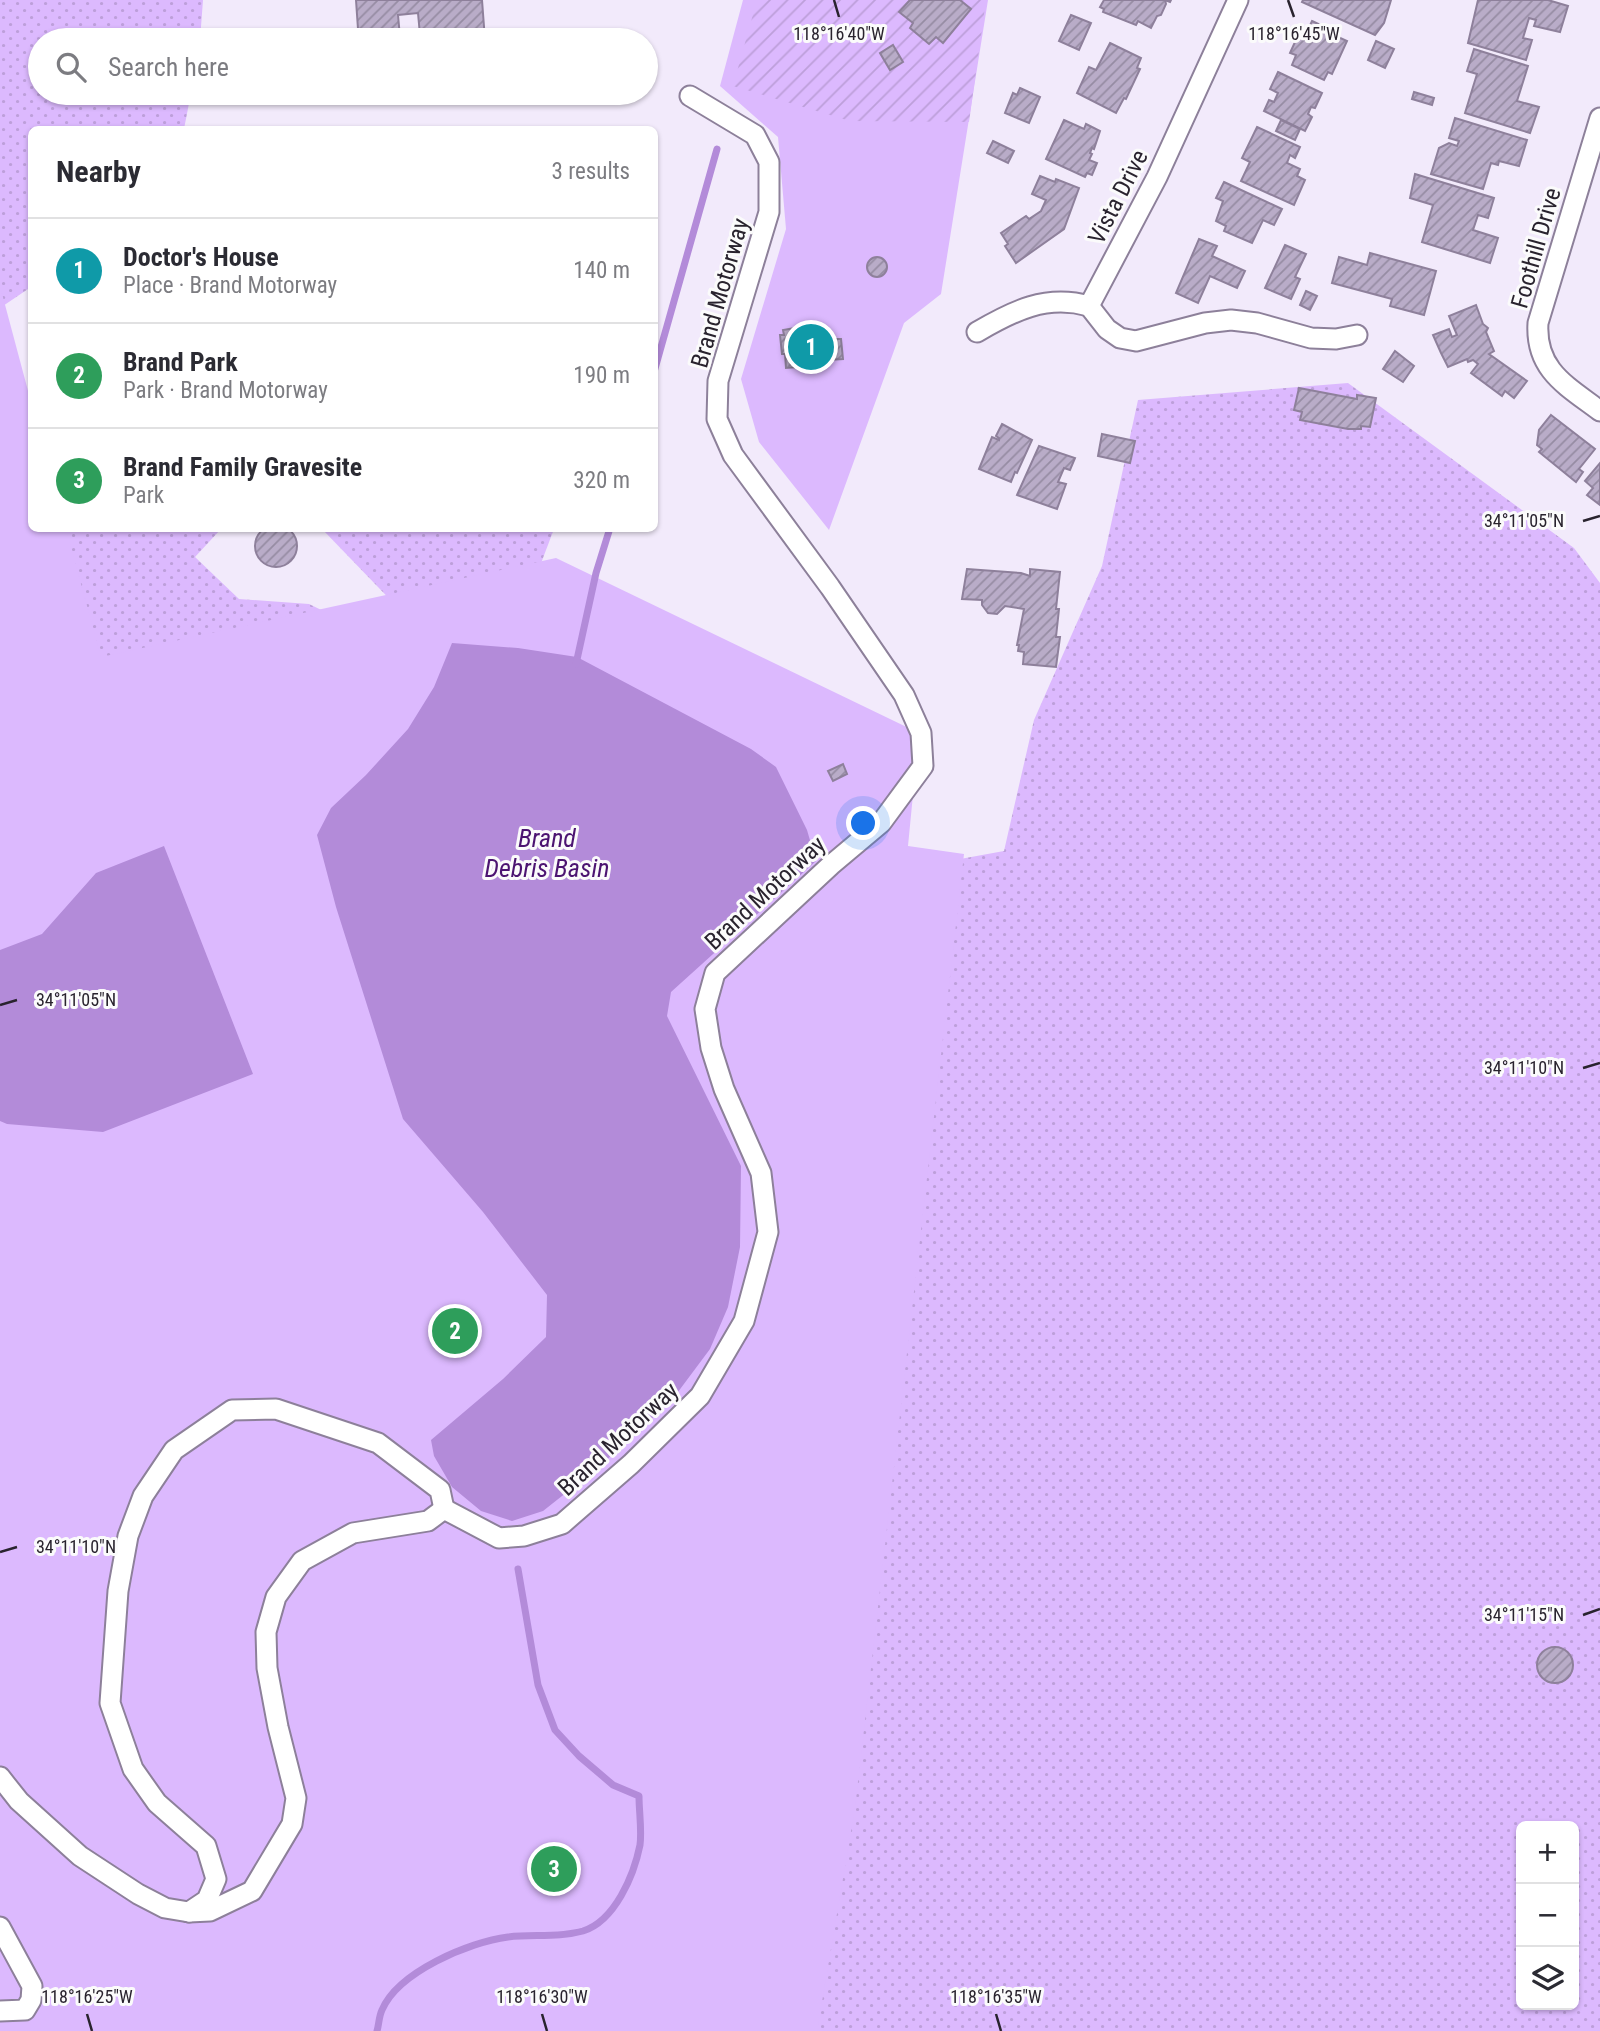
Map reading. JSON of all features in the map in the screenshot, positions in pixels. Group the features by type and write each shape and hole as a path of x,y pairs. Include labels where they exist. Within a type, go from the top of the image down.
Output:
{"street":[{"name":"Vista Drive","path":"1089,306 1157,177 1238,0"},
{"name":"Brand Motorway","path":"444,1509 499,1538 524,1536 562,1524 631,1464 700,1395 744,1321 768,1232 761,1173 724,1089 711,1048 705,1009 715,973 823,872 881,823 923,766 921,733 904,695 830,587 733,455 717,419 719,381 769,212 769,162 755,135 690,96"},
{"name":"Foothill Drive","path":"1600,118 1538,323 1537,338 1541,353 1552,372 1600,411"},
{"path":"976,332 1007,314 1033,304 1071,301 1089,306 1107,329 1120,338 1136,341 1205,323 1231,320 1257,323 1311,338 1336,339 1357,335"},
{"path":"0,1777 19,1801 80,1856 138,1894 165,1908 189,1912 209,1911 251,1891 292,1824 296,1798 278,1727 267,1668 266,1632 276,1597 302,1562 353,1533 428,1521 444,1509 440,1490 378,1443 276,1409 232,1410 174,1450 143,1496 128,1536 118,1591 110,1703 133,1769 157,1803 206,1846 216,1879 207,1900 189,1912"},
{"path":"0,1927 32,1986 32,2000 24,2010 0,2011"}],"shaded area":[{"path":"0,0 203,0 201,28 28,28 28,105 189,105 185,126 28,126 28,289 0,308"},
{"path":"743,0 988,0 941,294 904,323 829,530 759,442 741,379 786,229 778,137 720,86"},
{"path":"757,0 986,0 969,122 850,121 733,86"},
{"path":"0,286 28,391 28,532 67,532 101,657 556,558 919,733 908,846 964,854 855,1808 817,2031 0,2031"},
{"path":"1348,383 1574,548 1600,583 1600,2031 0,2031 0,396 28,512 28,532 218,532 195,557 239,599 309,604 867,876 1004,851 1034,720 1102,566 1138,400"},
{"path":"325,532 553,532 524,608 405,615"}],"water":[{"name":"Brand Debris Basin","path":"452,643 518,648 577,657 751,749 776,767 807,830 816,861 671,992 667,1016 741,1166 740,1247 728,1307 710,1349 672,1400 600,1466 543,1511 512,1521 481,1511 452,1487 434,1456 431,1440 503,1379 546,1337 547,1295 483,1212 403,1119 336,907 317,835 331,808 408,729 434,687"},
{"path":"164,846 253,1074 103,1132 7,1124 0,1121 0,950 42,934 96,873"}],"building":[{"path":"356,0 482,0 484,28 419,28 418,13 398,15 399,28 358,28"},
{"path":"910,0 960,0 971,9 943,43 936,37 929,44 910,28 913,23 899,12"},
{"path":"1104,0 1165,0 1166,4 1151,28 1138,21 1136,25 1103,12 1104,9 1100,7"},
{"path":"1391,0 1384,23 1375,35 1302,2"},
{"path":"1478,0 1548,0 1568,6 1560,32 1534,26 1536,20 1529,18 1523,38 1532,40 1526,60 1468,43"},
{"path":"1071,15 1091,23 1079,50 1059,41"},
{"path":"1312,21 1329,29 1327,32 1347,41 1332,74 1328,72 1324,80 1292,65 1296,55 1290,53 1300,31 1306,34"},
{"path":"1376,41 1394,49 1385,68 1368,60"},
{"path":"1110,43 1141,58 1137,68 1140,69 1116,113 1077,93 1089,67 1096,70"},
{"path":"893,45 903,62 890,70 880,53"},
{"path":"1474,49 1528,66 1517,101 1539,107 1530,133 1465,113 1477,74 1467,71"},
{"path":"1278,72 1322,93 1315,108 1311,107 1308,114 1312,117 1305,131 1264,111 1269,100 1274,102 1278,93 1270,89"},
{"path":"1020,88 1040,97 1029,123 1005,113 1013,93 1017,95"},
{"path":"1414,92 1434,98 1432,105 1412,99"},
{"path":"1455,118 1527,140 1519,166 1499,161 1498,165 1491,163 1483,189 1431,174 1439,148 1449,143 1457,146 1459,141 1449,138"},
{"path":"1064,120 1084,129 1086,124 1100,131 1090,153 1092,154 1089,160 1097,163 1092,175 1087,173 1085,177 1046,159"},
{"path":"1281,120 1300,129 1295,140 1276,131"},
{"path":"1257,127 1300,147 1295,158 1290,155 1287,163 1300,169 1297,176 1305,180 1294,205 1241,181 1250,162 1242,158"},
{"path":"993,141 1014,151 1008,163 987,153"},
{"path":"1415,174 1494,198 1488,218 1478,215 1473,230 1498,238 1490,263 1422,242 1433,205 1410,198"},
{"path":"1040,176 1079,188 1064,229 1016,263 1005,246 1008,244 1001,233 1026,216 1029,219 1041,211 1046,200 1032,194"},
{"path":"1224,182 1282,209 1274,225 1263,220 1252,243 1224,231 1226,226 1216,221 1223,201 1216,198"},
{"path":"1199,239 1217,246 1212,256 1245,271 1237,288 1210,276 1198,303 1176,293"},
{"path":"1285,245 1306,254 1295,277 1300,279 1291,299 1265,288"},
{"path":"1370,253 1436,271 1424,315 1390,306 1392,299 1332,283 1339,257 1367,265"},
{"path":"873,257 881,257 887,267 881,277 873,277 867,271 867,263"},
{"path":"1306,291 1317,296 1310,310 1300,305"},
{"path":"1476,305 1483,324 1488,328 1486,332 1494,351 1489,354 1527,381 1514,398 1505,391 1502,396 1471,373 1478,364 1473,360 1468,362 1467,359 1448,367 1433,335 1449,329 1452,337 1457,335 1449,316"},
{"path":"818,324 818,333 831,332 831,339 841,339 843,359 810,361 811,366 786,368 780,335 784,335 783,330"},
{"path":"1395,351 1414,366 1403,382 1383,369"},
{"path":"1299,388 1357,399 1357,395 1376,398 1370,427 1348,429 1300,420 1302,412 1294,410"},
{"path":"1551,415 1595,449 1579,469 1583,472 1576,482 1539,452 1542,449 1537,445 1539,430"},
{"path":"1002,424 1032,440 1011,482 979,469 992,437 999,440 996,436"},
{"path":"1102,434 1135,441 1130,463 1098,456"},
{"path":"1039,446 1075,458 1070,470 1064,468 1058,482 1066,484 1057,509 1017,495"},
{"path":"1600,463 1600,505 1587,495 1593,488 1585,481"},
{"path":"260,532 292,532 295,538 295,554 291,561 284,565 268,565 261,561 257,554 255,546"},
{"path":"967,569 1030,576 1030,569 1060,572 1056,637 1060,637 1056,667 1023,664 1024,652 1018,651 1017,645 1024,609 1005,606 997,614 988,613 982,600 962,599"},
{"path":"843,764 847,774 833,781 828,771"},
{"path":"1555,1647 1568,1652 1573,1665 1568,1678 1555,1683 1542,1678 1537,1665 1542,1652"}],"waterway":[{"path":"658,358 717,149"},
{"path":"576,664 596,573 609,532"},
{"path":"377,2031 381,2012 390,1996 403,1983 436,1961 492,1940 564,1934 594,1926 605,1918 621,1896 637,1857 641,1839 639,1796 613,1785 579,1756 555,1730 538,1685 518,1569"}],"place":[{"name":"Doctor's House","path":"811,347"},
{"name":"Brand Park","path":"455,1331"},
{"name":"Brand Family Gravesite","path":"554,1869"}]}
